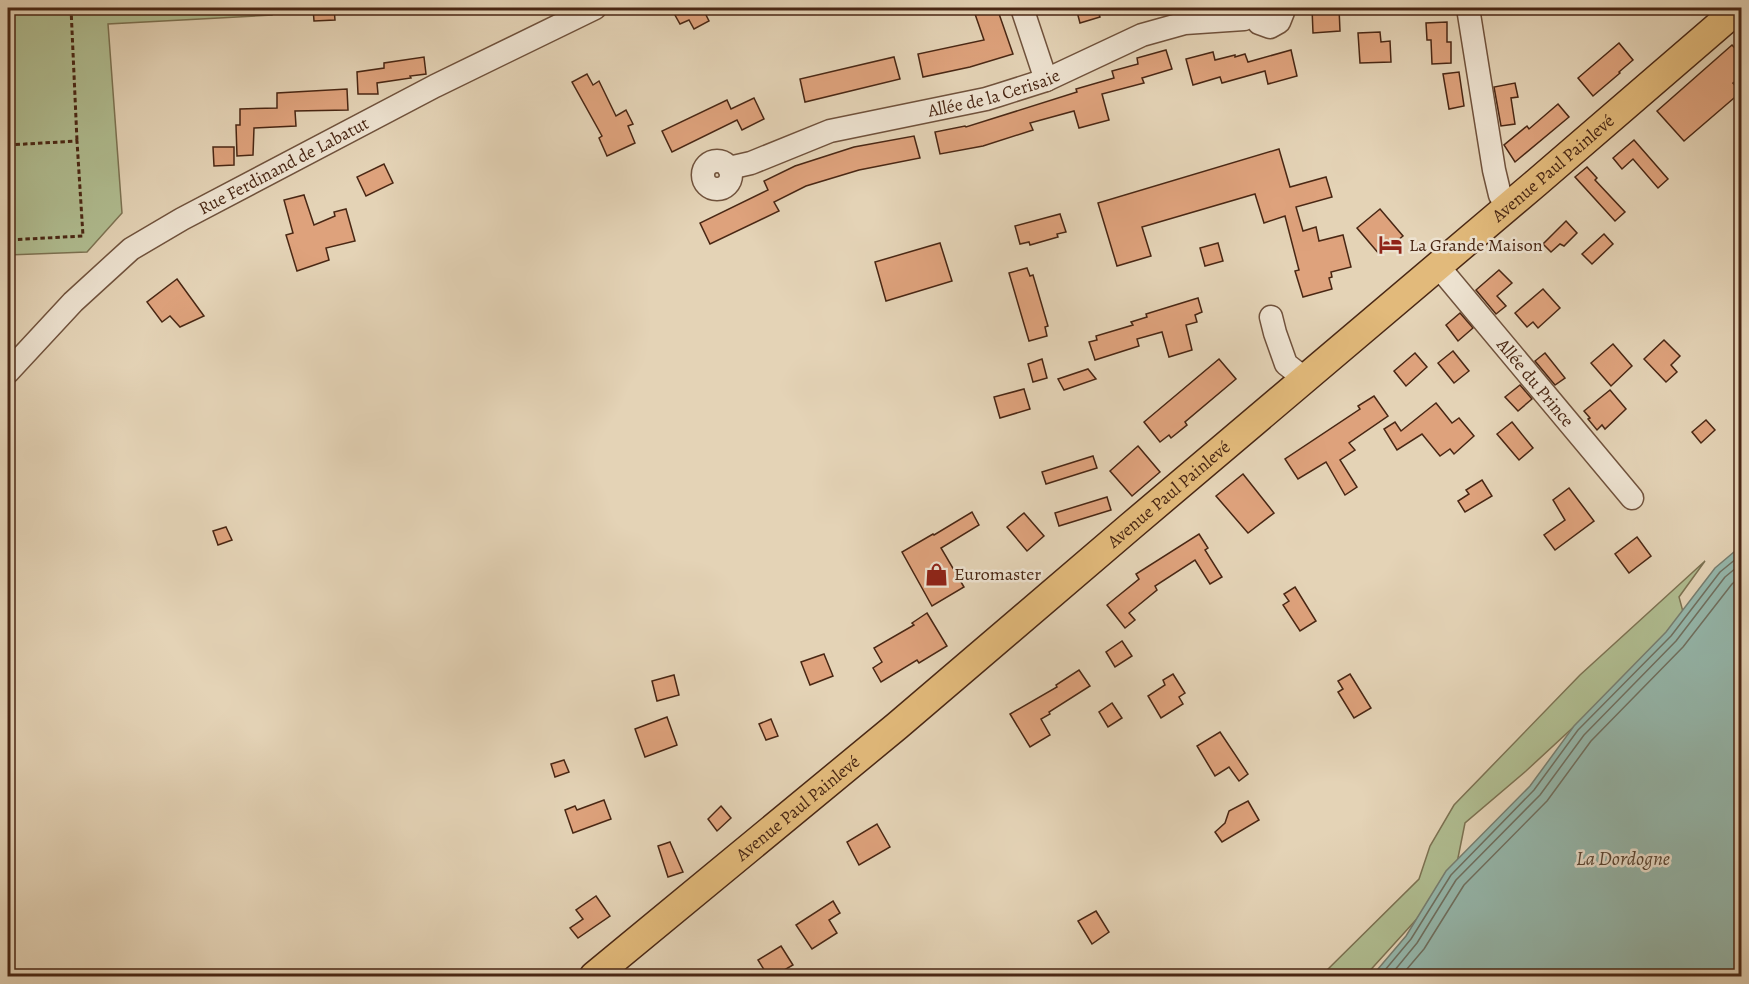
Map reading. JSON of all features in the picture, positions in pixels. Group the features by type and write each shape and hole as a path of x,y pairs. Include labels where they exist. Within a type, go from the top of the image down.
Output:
{"main road":[{"name":"Avenue Paul Painlevé","path":"594,976 897,726 1739,8"}],"street":[{"name":"Rue Ferdinand de Labatut","path":"8,372 73,302 131,249 182,219 435,86 595,8"},
{"path":"1022,8 1046,80"},
{"name":"Allée de la Cerisaie","path":"729,168 751,163 830,131 986,99 1046,80 1142,35 1185,23 1244,19 1256,10 1259,23 1270,27 1279,22 1283,12 1281,8"},
{"path":"1468,8 1494,170 1500,195 1509,206"},
{"name":"Allée du Prince","path":"1438,266 1632,498"},
{"path":"1270,318 1286,364 1305,379"}],"path":[{"path":"8,240 83,236 70,8"},
{"path":"8,145 77,141"}],"green space":[{"path":"8,8 272,8 272,15 108,24 122,213 87,252 8,255"},
{"path":"1705,561 1679,597 1686,623 1526,771 1465,823 1454,878 1365,976 1321,976 1419,879 1430,846 1454,805 1580,675"}],"water":[{"name":"La Dordogne","path":"1741,546 1741,976 1372,976 1406,936 1446,871 1530,786 1574,726 1666,632 1715,568"}],"building":[{"path":"313,8 334,8 335,20 314,21"},
{"path":"671,8 719,8 705,13 709,21 694,29 689,20 680,24"},
{"path":"997,8 1013,54 970,67 923,77 918,54 984,40 975,14"},
{"path":"1076,8 1097,8 1100,17 1080,23"},
{"path":"1312,8 1339,8 1340,31 1313,33"},
{"path":"1447,22 1447,42 1451,42 1451,63 1432,64 1431,40 1427,40 1426,23"},
{"path":"1380,32 1381,42 1390,41 1391,62 1360,63 1358,33"},
{"path":"1619,43 1633,60 1593,96 1578,78"},
{"path":"1732,45 1742,56 1742,76 1733,83 1741,92 1684,141 1657,111"},
{"path":"1166,50 1172,69 1142,78 1144,83 1102,94 1109,120 1079,128 1074,111 1030,123 1033,130 983,146 940,154 935,132 966,127 1077,92 1076,89 1114,78 1112,71 1138,64 1137,58"},
{"path":"1291,50 1297,76 1268,84 1265,71 1222,83 1220,77 1193,85 1186,59 1213,52 1215,60 1245,54 1248,62"},
{"path":"424,57 426,74 377,83 378,94 358,94 357,72 384,68 384,63"},
{"path":"894,57 900,79 805,102 800,79"},
{"path":"1459,72 1464,106 1449,109 1443,74"},
{"path":"587,74 593,85 599,81 616,116 626,110 633,124 628,126 635,143 607,156 599,138 602,136 572,82"},
{"path":"1515,83 1518,97 1511,98 1515,124 1501,126 1494,87"},
{"path":"347,89 348,110 295,111 296,126 254,128 253,155 237,156 236,125 240,125 240,109 277,108 277,93"},
{"path":"754,98 764,119 742,130 737,120 672,152 662,131 727,100 731,109"},
{"path":"1558,104 1569,117 1515,162 1504,145 1527,126 1529,129"},
{"path":"914,136 920,158 859,170 806,186 774,202 779,211 710,244 700,223 768,190 764,181 795,166 854,147"},
{"path":"1634,140 1668,179 1658,188 1633,159 1622,169 1613,158"},
{"path":"213,147 234,147 234,165 214,166"},
{"path":"1279,149 1290,187 1326,177 1332,197 1296,207 1303,231 1316,227 1319,241 1343,235 1351,267 1331,272 1332,277 1329,278 1332,289 1303,297 1295,271 1299,270 1285,216 1264,223 1255,194 1142,227 1151,256 1117,266 1098,203"},
{"path":"384,164 393,183 366,196 357,177"},
{"path":"1587,167 1597,178 1595,180 1625,212 1615,221 1575,177"},
{"path":"304,195 314,225 335,216 334,212 346,209 355,241 326,248 329,260 297,271 286,235 293,233 284,200"},
{"path":"1380,209 1403,236 1380,255 1357,228"},
{"path":"1060,214 1066,232 1057,234 1058,237 1030,245 1029,242 1020,244 1015,226"},
{"path":"1566,221 1577,233 1564,246 1560,244 1551,252 1543,244"},
{"path":"1604,234 1613,244 1592,264 1582,254"},
{"path":"940,243 952,281 886,301 875,262"},
{"path":"1218,243 1223,261 1205,266 1200,248"},
{"path":"1027,268 1030,276 1033,275 1048,326 1045,327 1047,336 1029,341 1009,273"},
{"path":"1499,270 1512,283 1497,296 1506,306 1496,314 1476,290"},
{"path":"177,279 204,316 180,327 170,316 162,322 147,302"},
{"path":"1543,289 1560,308 1538,328 1533,322 1527,327 1515,313"},
{"path":"1198,298 1202,312 1195,315 1197,322 1186,325 1192,350 1169,357 1162,332 1137,339 1139,346 1095,360 1089,342 1097,340 1096,336 1133,325 1131,322 1147,317 1146,314"},
{"path":"1460,313 1473,328 1458,341 1446,325"},
{"path":"1664,340 1680,356 1671,365 1677,372 1666,382 1644,359"},
{"path":"1613,344 1632,366 1611,386 1591,363"},
{"path":"1453,351 1469,371 1454,383 1438,363"},
{"path":"1415,353 1427,367 1406,386 1394,371"},
{"path":"1545,353 1565,378 1555,385 1535,361"},
{"path":"1042,359 1047,378 1033,382 1028,364"},
{"path":"1219,359 1236,379 1185,422 1187,425 1171,438 1169,435 1160,442 1144,422"},
{"path":"1088,369 1096,379 1064,390 1058,379"},
{"path":"1520,385 1532,399 1518,411 1505,397"},
{"path":"1024,389 1030,409 1000,418 994,397"},
{"path":"1610,390 1626,409 1605,429 1602,425 1597,430 1584,411"},
{"path":"1374,396 1388,416 1349,443 1355,450 1340,460 1357,487 1345,495 1326,462 1298,479 1285,459 1360,409 1358,406"},
{"path":"1436,403 1452,423 1459,418 1474,436 1454,454 1450,449 1440,456 1422,434 1397,450 1384,429 1395,422 1401,431"},
{"path":"1706,420 1715,430 1701,443 1692,432"},
{"path":"1512,422 1533,448 1519,460 1497,434"},
{"path":"1138,446 1160,472 1132,496 1110,471"},
{"path":"1093,456 1097,468 1046,484 1042,472"},
{"path":"1243,474 1274,513 1248,533 1216,496"},
{"path":"1482,480 1492,496 1465,512 1458,501 1469,494 1466,490"},
{"path":"1569,488 1594,521 1555,550 1544,535 1565,520 1553,500"},
{"path":"1107,497 1111,510 1059,526 1055,513"},
{"path":"972,512 979,525 941,548 964,587 932,606 902,552"},
{"path":"1024,513 1044,536 1027,551 1007,527"},
{"path":"226,527 232,540 218,545 213,531"},
{"path":"1199,534 1208,548 1205,550 1222,577 1210,584 1195,560 1155,586 1157,590 1129,613 1135,620 1125,628 1107,605 1139,579 1136,574"},
{"path":"1637,537 1651,556 1629,573 1615,554"},
{"path":"1295,587 1316,621 1300,631 1283,605 1289,601 1284,594"},
{"path":"927,613 947,646 919,663 917,660 881,682 873,668 882,662 874,648 914,625 912,623"},
{"path":"1122,641 1132,656 1115,667 1106,652"},
{"path":"824,654 833,676 810,685 801,662"},
{"path":"1079,670 1090,686 1041,719 1050,735 1030,747 1010,714 1057,687 1056,685"},
{"path":"1173,674 1185,693 1179,697 1183,704 1161,718 1148,696 1165,685 1163,680"},
{"path":"1350,674 1371,708 1354,718 1338,692 1343,689 1338,681"},
{"path":"674,675 679,695 657,701 652,681"},
{"path":"1112,703 1122,718 1108,727 1099,712"},
{"path":"667,717 677,745 645,757 635,729"},
{"path":"771,719 778,736 766,740 759,724"},
{"path":"1220,732 1248,774 1239,781 1229,767 1215,776 1197,746"},
{"path":"564,760 569,772 555,777 551,764"},
{"path":"604,800 611,819 573,833 565,810 575,806 577,810"},
{"path":"1248,801 1259,820 1222,842 1215,832 1225,823 1229,811"},
{"path":"721,806 731,818 717,831 708,819"},
{"path":"877,824 890,847 859,865 847,842"},
{"path":"670,842 683,872 668,877 658,846"},
{"path":"596,896 610,916 578,938 570,928 583,919 576,910"},
{"path":"833,901 840,913 829,920 837,933 812,949 796,925"},
{"path":"1096,911 1109,932 1092,944 1078,921"},
{"path":"781,946 793,965 774,976 768,976 758,960"}],"place":[{"name":"La Grande Maison","path":"1391,245"},
{"name":"Euromaster","path":"936,574"}]}
